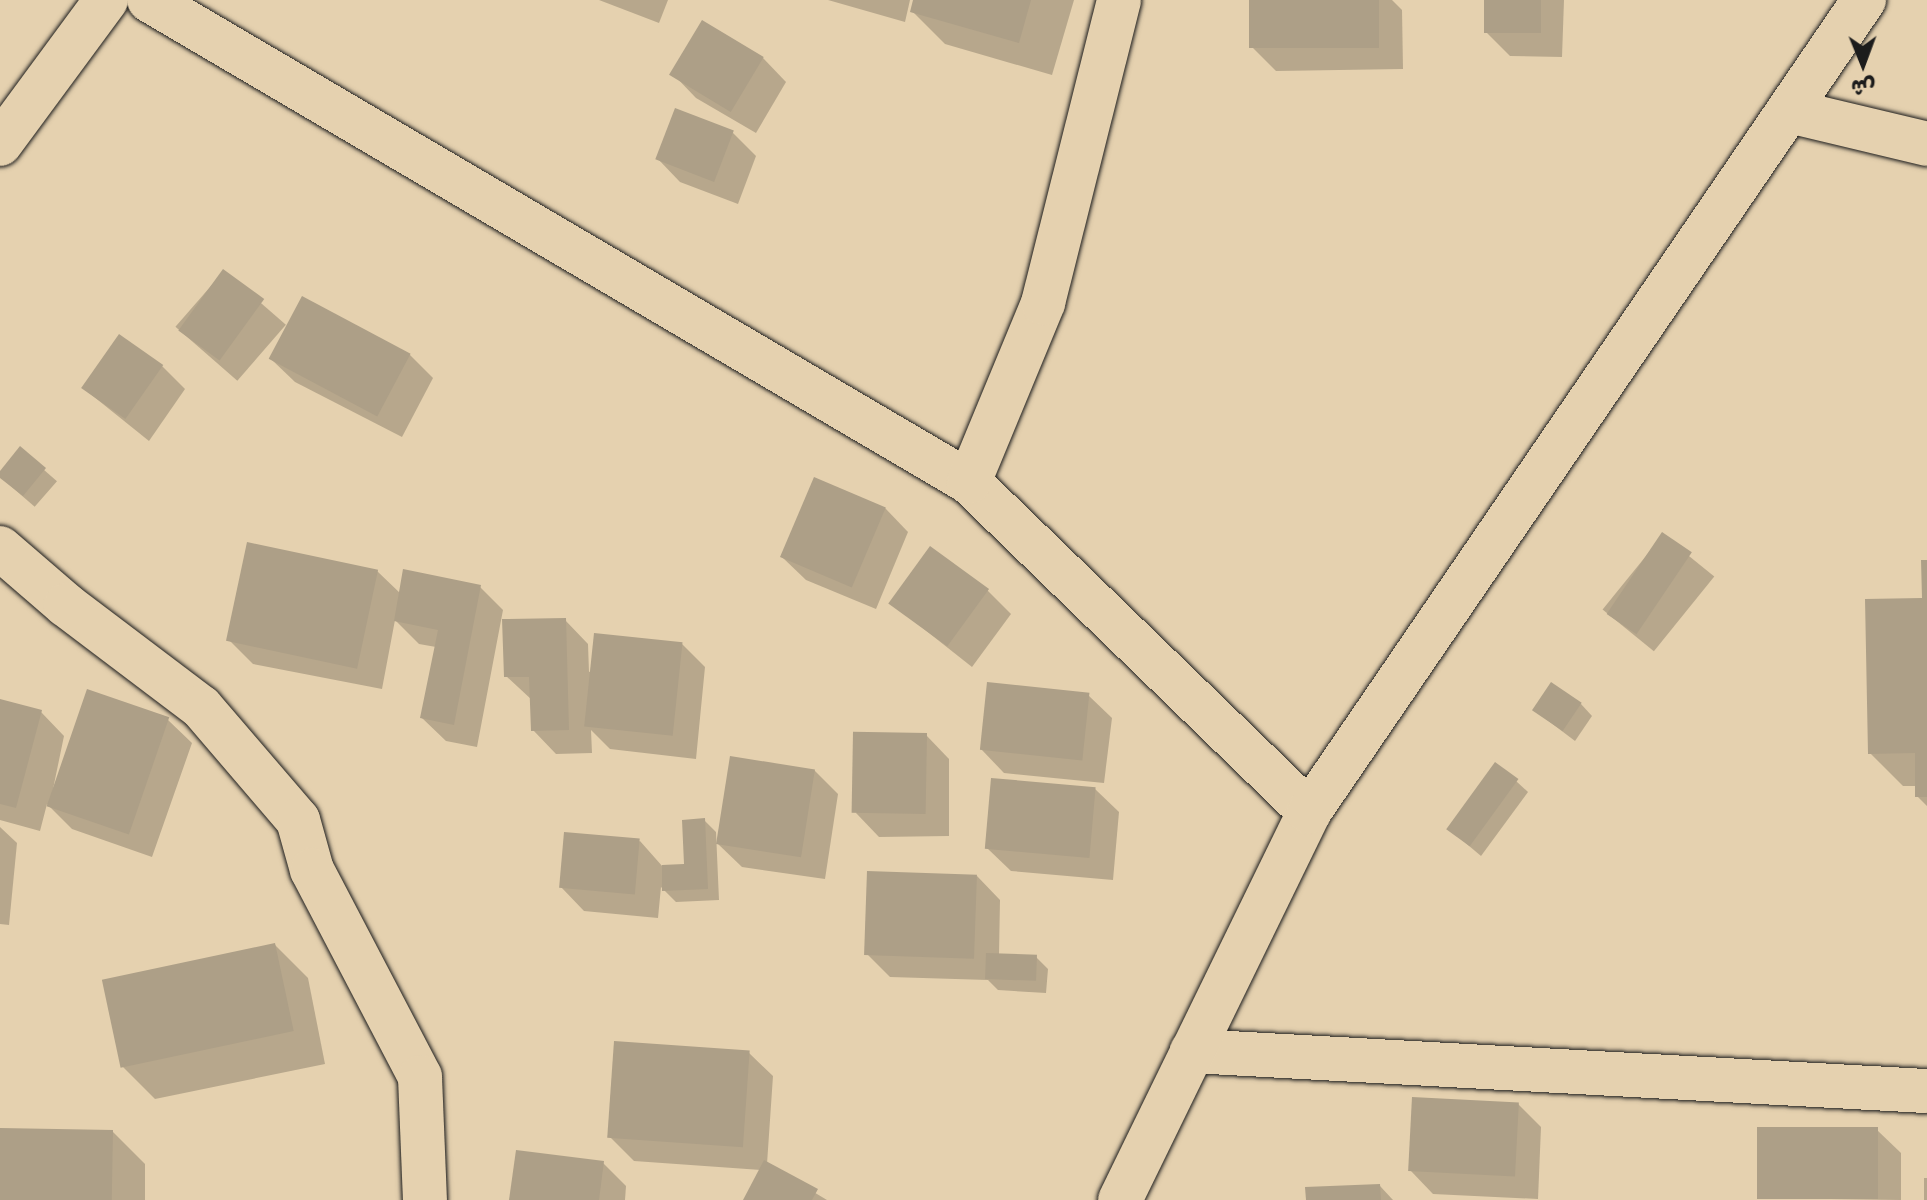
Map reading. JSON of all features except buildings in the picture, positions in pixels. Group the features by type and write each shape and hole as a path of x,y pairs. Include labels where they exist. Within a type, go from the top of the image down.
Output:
{"street":[{"path":"0,144 106,0"},
{"path":"149,0 969,482 1309,812"},
{"path":"969,482 1043,303 1119,0"},
{"path":"1120,1200 1309,812 1864,0"},
{"path":"1789,111 1927,144"},
{"path":"0,548 66,605 201,707 298,820 312,870 420,1077 425,1200"},
{"path":"1192,1051 1927,1091"}]}
